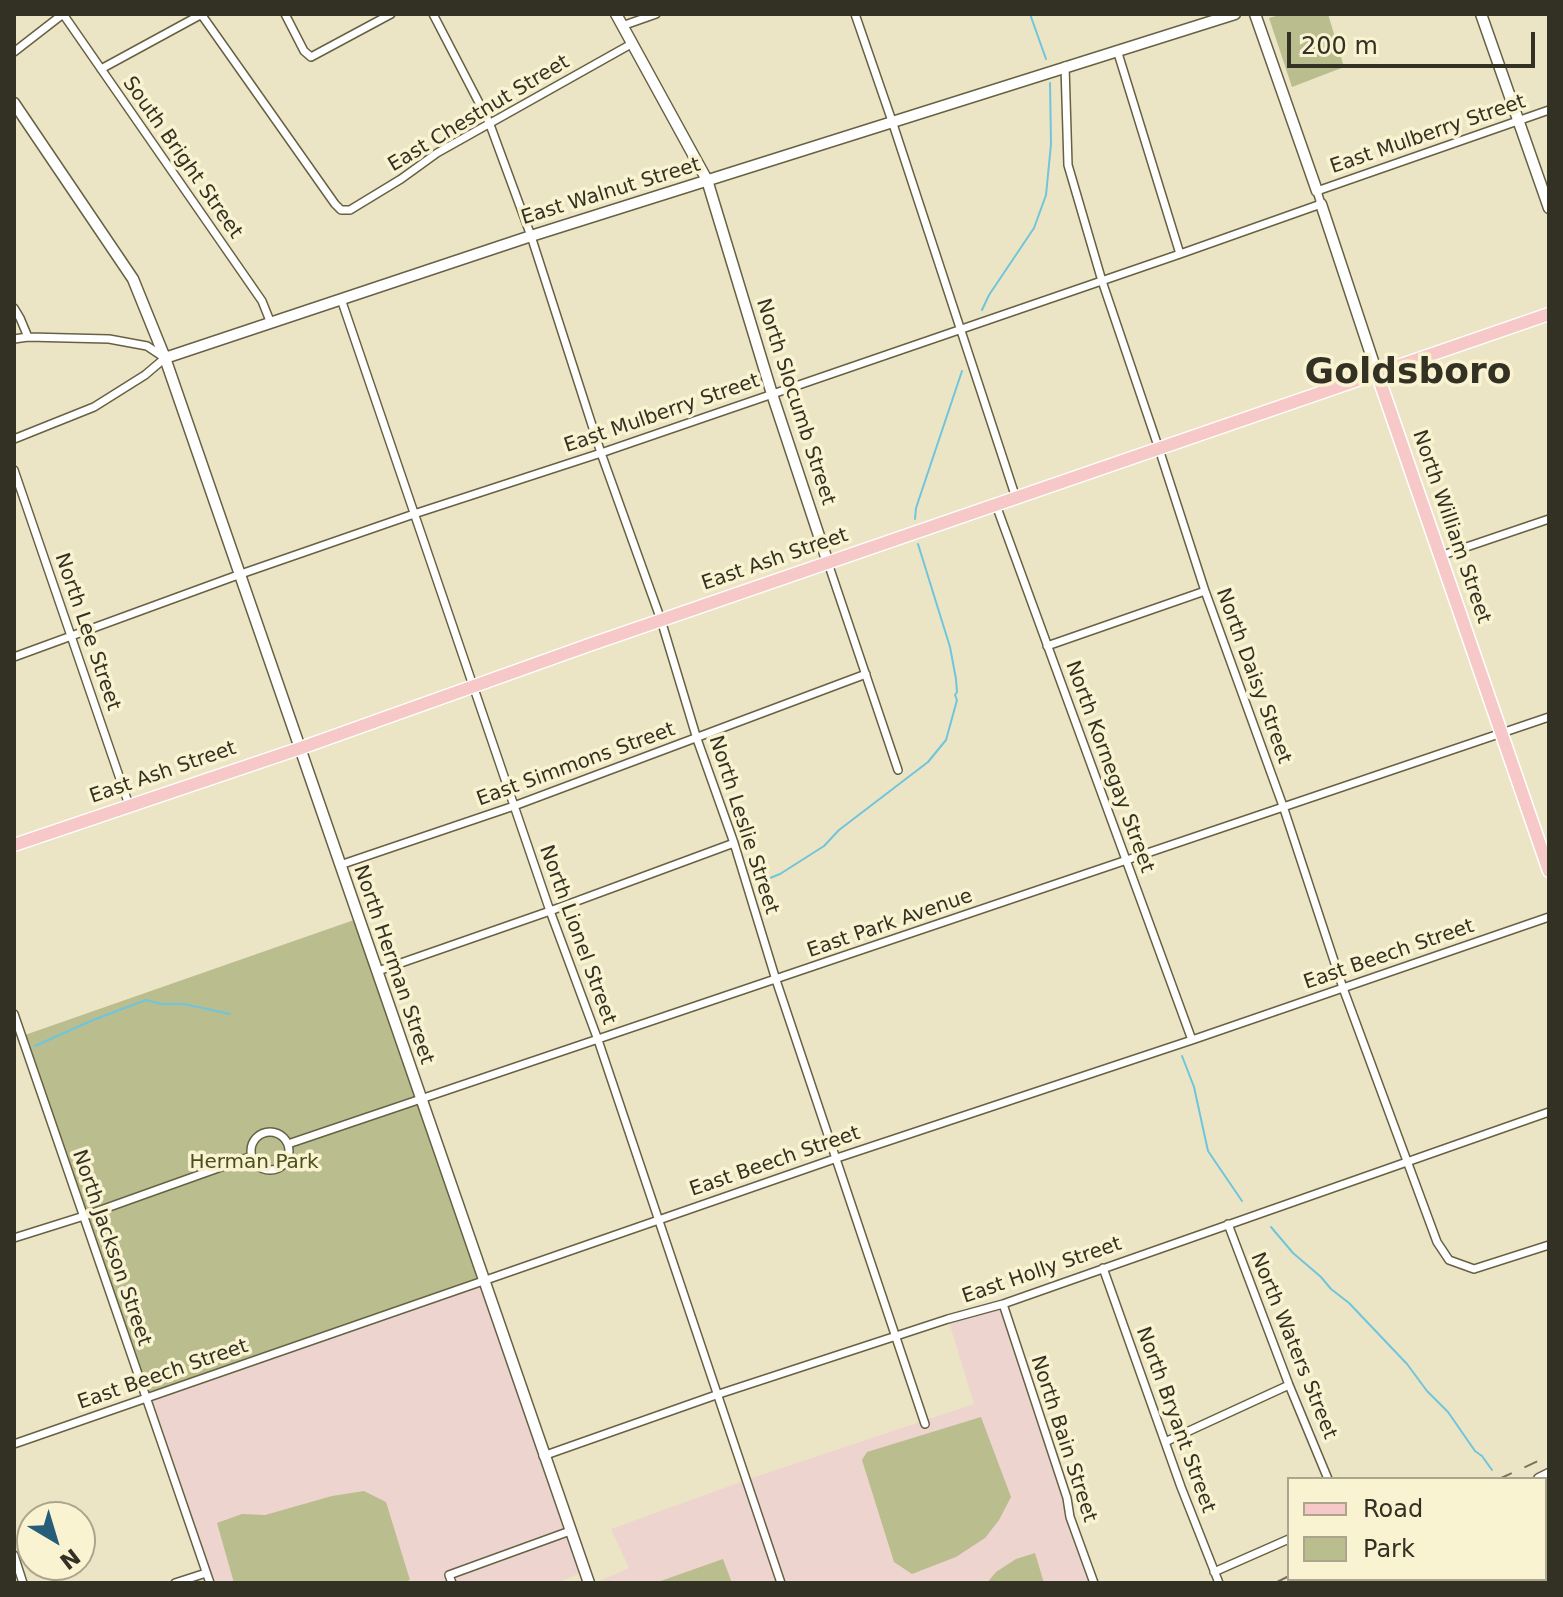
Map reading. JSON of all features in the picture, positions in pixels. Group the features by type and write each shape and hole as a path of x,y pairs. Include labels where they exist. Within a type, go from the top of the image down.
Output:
{"main road":[{"name":"East Ash Street","path":"14,845 1549,314"},
{"name":"North William Street","path":"1377,373 1549,871"}],"street":[{"path":"14,52 63,14"},
{"name":"South Bright Street","path":"63,14 262,301 270,321"},
{"path":"101,69 202,14"},
{"name":"East Chestnut Street","path":"202,14 341,210 350,210 489,122 633,43"},
{"path":"285,14 304,51 311,57 391,14"},
{"name":"North Leslie Street","path":"433,14 489,122 531,236 601,453 661,620 776,980 925,1424"},
{"name":"North Slocumb Street","path":"616,14 707,180 772,394 898,770"},
{"path":"622,26 656,14"},
{"path":"855,14 1016,498"},
{"name":"East Walnut Street","path":"14,439 94,407 145,375 165,358 270,321 1235,14"},
{"name":"North William Street","path":"1255,14 1377,373"},
{"path":"1481,14 1549,208"},
{"path":"1117,50 1180,254"},
{"name":"North Daisy Street","path":"1065,66 1068,165 1102,281 1205,591 1283,806 1343,988 1437,1242 1449,1260 1474,1269 1549,1245"},
{"name":"North Herman Street","path":"14,103 133,279 165,358 589,1583"},
{"name":"East Mulberry Street","path":"1317,191 1549,110"},
{"name":"East Mulberry Street","path":"14,657 238,575 1321,204"},
{"name":"North Lionel Street","path":"341,299 550,911 598,1040 781,1583"},
{"path":"14,308 28,337"},
{"path":"14,339 109,339 147,346 165,358"},
{"name":"North Lee Street","path":"14,470 129,805"},
{"name":"North Kornegay Street","path":"996,505 1192,1040"},
{"path":"1440,556 1549,519"},
{"path":"1047,646 1205,591"},
{"name":"East Simmons Street","path":"340,865 514,806 866,674"},
{"name":"East Park Avenue","path":"14,1238 252,1156 253,1143 259,1135 270,1132 280,1135 288,1144 1549,717"},
{"path":"378,971 734,843"},
{"name":"East Beech Street","path":"14,1444 658,1219 1549,917"},
{"name":"North Jackson Street","path":"14,1014 210,1583"},
{"name":"East Holly Street","path":"543,1456 716,1395 1003,1304 1549,1112"},
{"path":"252,1156 260,1167 275,1169 287,1160 288,1144"},
{"name":"North Waters Street","path":"1228,1224 1327,1477"},
{"name":"North Bryant Street","path":"1103,1268 1219,1583"},
{"name":"North Bain Street","path":"1003,1304 1094,1583"},
{"path":"1165,1442 1289,1385"},
{"path":"450,1579 570,1531"},
{"path":"1214,1572 1287,1540"},
{"path":"14,1555 23,1583"},
{"path":"175,1583 206,1573"}],"shaded area":[{"path":"484,1280 584,1571 558,1583 210,1583 146,1398"},
{"path":"1003,1304 1096,1583 595,1583 629,1568 611,1529 974,1404 948,1319"}],"green space":[{"path":"1283,14 1328,14 1344,67 1292,87 1269,18"},
{"name":"Herman Park","path":"354,920 484,1280 146,1398 22,1036"},
{"path":"981,1417 1011,1497 985,1538 956,1557 912,1574 894,1562 862,1460 867,1452"},
{"path":"364,1491 386,1502 410,1580 400,1583 234,1583 217,1523 242,1514 265,1515 332,1496"},
{"path":"1035,1553 1044,1583 987,1583 996,1572 1016,1559"},
{"path":"723,1559 732,1583 655,1583"}],"waterway":[{"path":"1030,14 1046,59"},
{"path":"982,310 1034,228 1046,195 1051,144 1050,83"},
{"path":"915,519 962,371"},
{"path":"765,880 824,846 839,830 928,762 946,740 957,700 956,679 950,647 918,544"},
{"path":"35,1046 146,1000 230,1014"},
{"path":"1182,1056 1194,1087 1208,1151 1242,1201"},
{"path":"1271,1227 1293,1253 1349,1303 1407,1364 1492,1470"}],"railway":[{"path":"1503,1477 1549,1456"},
{"path":"1275,1583 1287,1577"}],"district":[{"name":"Goldsboro","path":"1408,374"}]}
